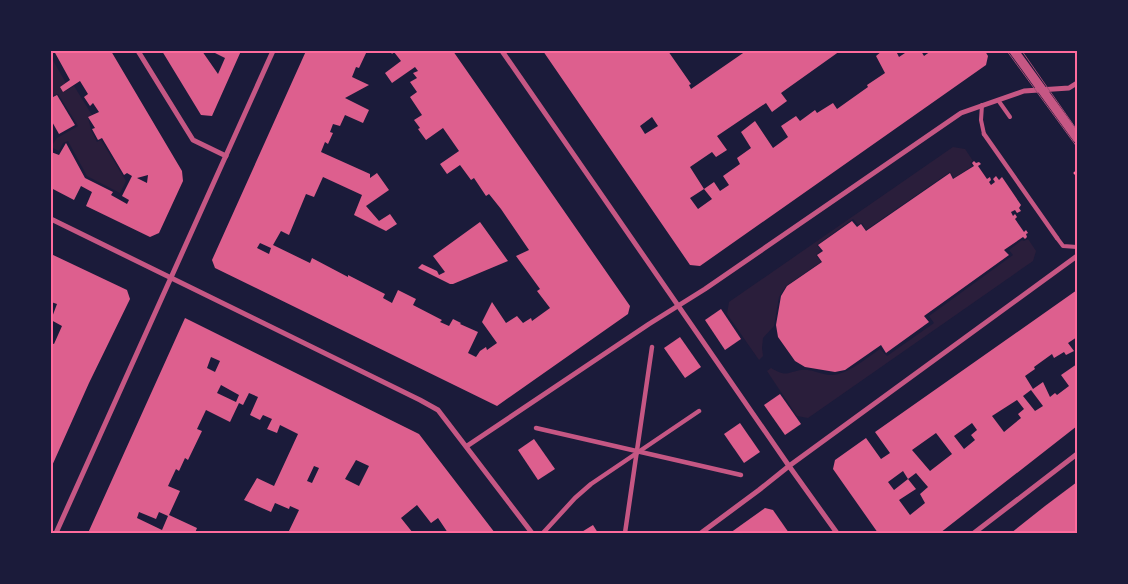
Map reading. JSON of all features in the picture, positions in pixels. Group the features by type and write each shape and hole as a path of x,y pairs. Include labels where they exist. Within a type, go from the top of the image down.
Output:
{"street":[{"path":"138,51 193,140 226,156"},
{"path":"56,533 273,51"},
{"path":"502,51 837,533"},
{"path":"1014,51 1077,138"},
{"path":"467,446 649,324 710,286 961,113 1024,92 1069,88 1077,83"},
{"path":"984,134 1057,238"},
{"path":"51,219 438,410 532,533"},
{"path":"701,533 789,466 1077,256"},
{"path":"625,533 652,346"},
{"path":"543,533 575,498 591,484 699,411"},
{"path":"536,428 742,475"},
{"path":"974,533 1077,454"}],"lane":[{"path":"998,100 1010,117"},
{"path":"982,105 981,120 984,134"},
{"path":"1057,238 1063,246 1077,247"}],"shaded area":[{"path":"51,57 66,83 60,87 63,92 74,86 92,115 88,117 91,130 97,142 101,140 126,181 120,193 87,176 68,141 63,143 59,151 51,147 57,138 78,126 58,94 51,97"},
{"path":"953,147 965,149 973,161 970,163 972,166 954,178 950,172 866,230 862,223 858,225 853,219 817,245 821,251 816,255 821,262 786,286 779,297 774,326 763,338 763,356 759,360 727,314 729,302"},
{"path":"1028,239 1036,251 1033,261 808,418 797,416 767,371 771,368 786,374 805,370 832,375 851,369 880,349 887,356 934,323 929,316 1013,255 1009,250 1022,240"}],"building":[{"path":"54,51 111,51 182,171 183,181 159,233 150,237 86,206 92,192 81,186 74,200 51,188 51,152 59,155 66,143 85,178 113,192 111,195 127,204 129,200 122,196 132,176 127,173 124,175 102,138 98,140 92,129 95,128 88,117 99,112 93,103 90,106 84,97 88,94 80,81 63,92 60,87 70,80","holes":["148,175 147,183 137,178"]},
{"path":"162,51 202,51 218,74 225,58 211,51 241,51 212,116 201,115"},
{"path":"306,51 367,51 359,68 356,67 352,77 369,85 345,98 369,110 363,123 345,115 340,126 333,124 330,132 333,133 328,144 325,142 321,152 370,174 370,178 377,173 389,190 366,206 379,221 390,214 397,224 386,231 354,215 362,195 323,177 314,197 306,194 289,235 281,231 273,245 310,263 312,258 348,277 348,275 385,294 383,298 392,303 398,290 416,299 413,305 442,320 440,322 449,326 453,319 478,332 468,353 476,357 486,347 487,350 497,343 482,322 492,302 506,323 517,316 523,323 531,318 532,321 550,308 537,291 540,289 516,256 529,250 501,209 489,194 486,196 474,178 471,180 460,165 447,174 440,164 459,151 443,128 426,140 418,129 420,128 414,120 422,115 410,97 417,92 410,82 417,78 413,73 418,71 415,67 392,83 385,73 401,61 394,52 392,54 390,51 453,51 630,306 628,314 497,406 215,268 212,260","holes":["260,243 271,248 269,254 257,248"]},
{"path":"543,51 668,51 691,84 689,85 691,89 746,51 840,51 781,93 787,101 772,112 766,103 717,136 727,150 716,157 712,152 690,167 704,189 714,182 720,191 729,185 723,176 740,164 737,158 751,148 741,132 755,121 773,148 788,137 781,126 796,116 800,121 815,110 817,113 833,103 837,109 885,73 876,56 882,51 896,51 899,57 908,51 921,51 924,56 931,51 985,51 988,56 986,65 700,266 690,265","holes":["652,117 658,126 645,134 640,126","704,189 712,199 698,209 690,198"]},
{"path":"57,95 75,125 59,134 51,120 51,98"},
{"path":"974,161 981,164 978,166 987,179 990,177 991,180 989,182 991,185 995,182 993,179 996,176 999,180 1002,177 1021,205 1019,208 1021,211 1017,213 1015,210 1011,212 1013,216 1015,214 1017,217 1015,219 1024,232 1026,230 1028,233 1026,234 1027,237 1025,239 1023,237 1004,250 1009,255 924,316 929,322 886,353 881,345 845,370 835,372 805,367 795,361 778,337 776,325 781,296 787,286 822,262 817,255 823,251 818,245 852,221 857,227 861,224 866,231 950,173 953,179 974,166 972,163"},
{"path":"480,222 508,261 453,284 418,268 422,264 437,271 439,275 445,272 433,256"},
{"path":"51,254 127,290 130,299 89,383 51,468 51,343 54,344 62,326 51,320 57,304 51,302"},
{"path":"1077,290 1077,337 1068,343 1074,351 1066,355 1064,352 1054,358 1052,354 1025,376 1033,389 1043,382 1050,397 1055,393 1057,395 1069,386 1061,375 1077,364 1077,426 940,533 878,533 833,469 835,460 866,438 881,459 890,453 875,432","holes":["1031,390 1043,406 1035,411 1023,396","1017,400 1024,409 1018,414 1021,418 1004,432 992,416","972,423 977,430 971,435 975,440 964,449 954,436","936,433 952,454 930,471 912,450","903,471 908,479 894,490 888,482","916,473 928,487 920,494 925,503 910,515 899,500 916,489 908,479"]},
{"path":"721,309 741,339 725,350 705,320"},
{"path":"185,318 419,434 495,533 448,533 438,518 431,523 417,505 401,518 413,533 339,533 338,531 288,533 299,510 290,506 289,509 275,503 271,512 244,500 257,478 274,486 298,434 280,425 277,433 267,429 272,419 263,415 260,420 250,415 258,397 249,393 243,405 239,403 230,422 206,410 197,429 202,431 188,460 185,458 179,471 176,469 168,486 180,491 169,515 197,528 195,533 88,533","holes":["211,357 220,361 215,372 207,368","221,385 239,395 236,402 217,393","356,460 369,466 359,486 345,479","314,466 319,468 312,483 307,481","139,512 156,519 159,512 168,516 162,530 137,518"]},
{"path":"680,337 701,367 685,378 664,348"},
{"path":"780,394 801,424 785,435 764,405"},
{"path":"740,423 760,452 744,463 724,434"},
{"path":"534,439 555,469 538,480 518,450"},
{"path":"1077,482 1077,533 1011,533 1045,506"},
{"path":"765,508 773,510 789,533 730,533"},
{"path":"593,525 598,533 580,533"}],"tram line":[{"path":"1007,51 1077,147"},
{"path":"1022,51 1077,130"}]}
